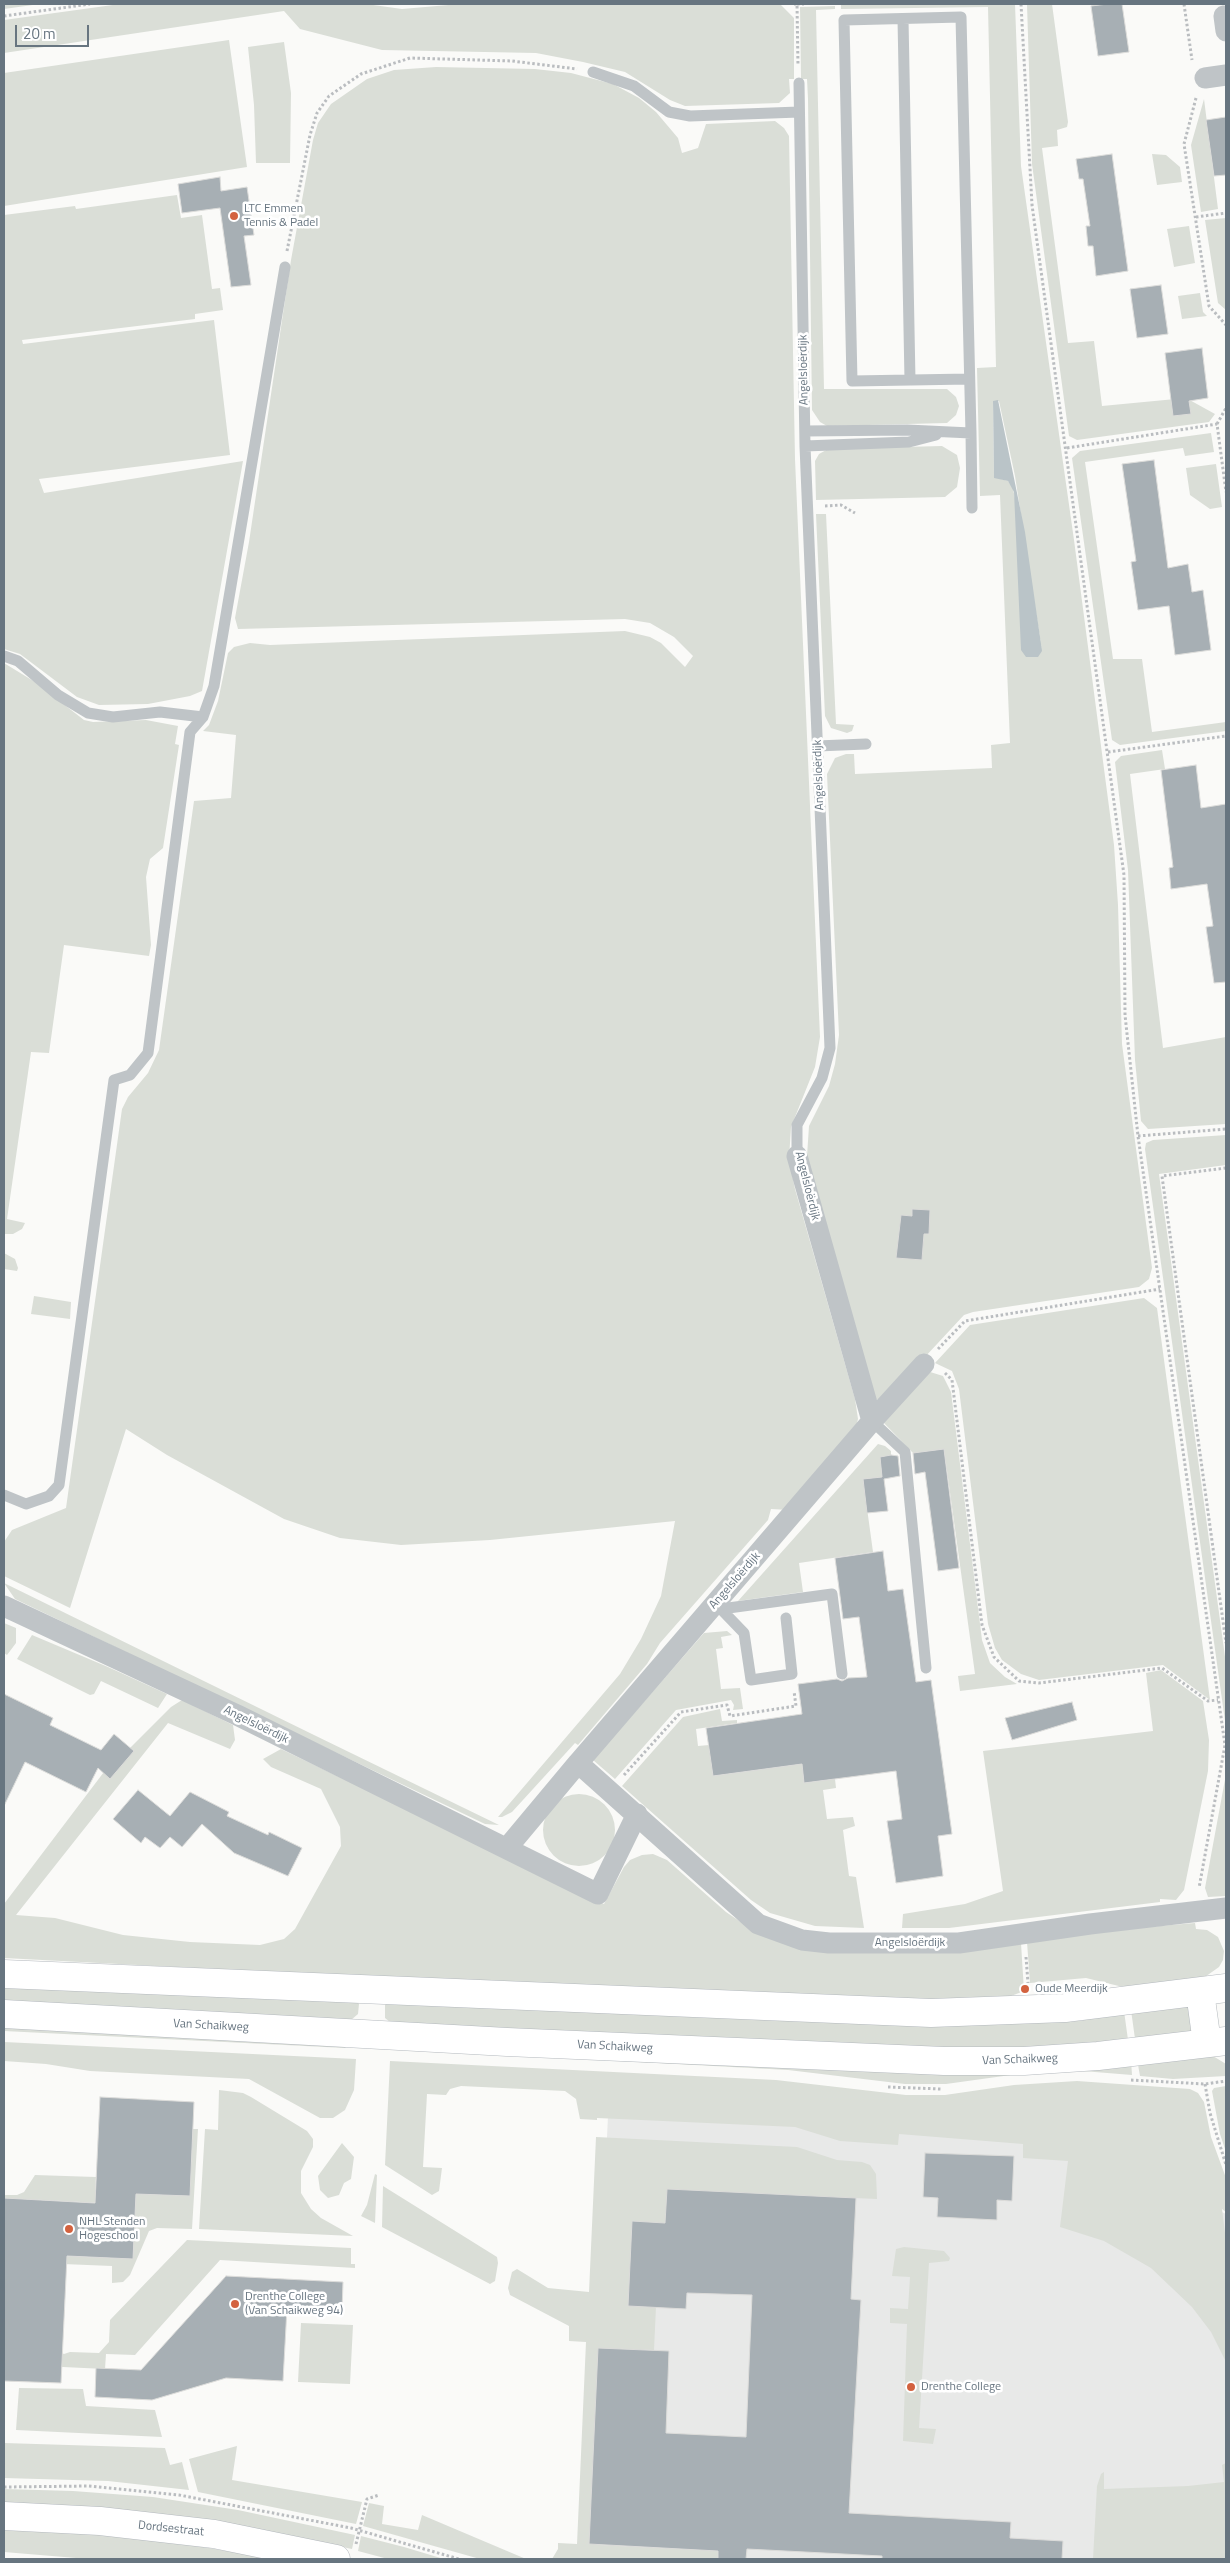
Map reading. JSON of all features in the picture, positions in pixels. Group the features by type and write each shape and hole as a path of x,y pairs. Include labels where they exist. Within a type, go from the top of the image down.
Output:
{"street":[{"path":"1201,85 1226,75"},
{"name":"Angelsloërdijk","path":"797,1156 872,1421"},
{"name":"Angelsloërdijk","path":"507,1848 578,1763 718,1606 872,1421 924,1364"},
{"name":"Angelsloërdijk","path":"4,1606 237,1716 598,1894 637,1814"},
{"name":"Angelsloërdijk","path":"578,1763 758,1924 780,1934 802,1940 829,1943 958,1943 1226,1908"},
{"path":"4,1974 931,2013 1065,2008 1213,1990 1217,2042"},
{"name":"Van Schaikweg","path":"4,2014 516,2043 944,2061 1024,2061 1098,2056 1217,2042"},
{"name":"Dordsestraat","path":"4,2516 100,2521 214,2534 346,2554"}],"lane":[{"path":"969,379 852,382 844,20 962,18 972,508"},
{"path":"904,19 910,380"},
{"path":"593,72 634,86 669,112 690,116 799,112"},
{"name":"Angelsloërdijk","path":"797,1156 797,1124 822,1078 830,1048 805,446 799,83"},
{"path":"4,1495 26,1504 49,1496 59,1485 114,1080 130,1075 148,1053 190,732 203,717 214,686 284,267"},
{"path":"805,431 907,430 971,433"},
{"path":"805,446 909,442 945,433"},
{"path":"4,656 18,661 58,695 88,713 113,717 160,712 203,717"},
{"path":"817,746 866,744"},
{"path":"872,1421 905,1452 926,1668"},
{"path":"718,1606 832,1594 842,1674"},
{"path":"718,1606 744,1633 751,1680 792,1674 786,1618"}],"path":[{"path":"4,16 90,4"},
{"path":"799,83 796,4 804,4"},
{"path":"1020,4 1032,205 1067,448 1124,875 1125,1015 1138,1136 1225,1744 1198,1895 1199,1911"},
{"path":"1184,4 1193,61"},
{"path":"284,267 310,135 317,113 329,96 361,74 410,58 512,61 554,65 593,72"},
{"path":"1201,85 1184,144 1209,306 1226,325"},
{"path":"1196,218 1226,213"},
{"path":"1226,408 1217,424 1226,492"},
{"path":"1067,448 1217,424"},
{"path":"808,506 841,505 855,513"},
{"path":"1108,752 1226,736"},
{"path":"1138,1136 1226,1129"},
{"path":"1226,1168 1162,1176 1226,1643"},
{"path":"1160,1289 965,1321 924,1364 940,1368 952,1380 982,1625 994,1657 1019,1681 1039,1683 1162,1668 1208,1701 1218,1700"},
{"path":"610,1790 681,1712 727,1705 730,1716 796,1706 792,1674"},
{"path":"1024,1934 1028,1989"},
{"path":"1226,2081 1205,2084 1210,2113 1226,2165"},
{"path":"346,2554 367,2499 380,2495"}],"shaded area":[{"path":"4,4 40,4 4,9"},
{"path":"120,4 366,4 402,9 460,4 780,4 794,18 794,79 789,79 790,93 779,103 685,106 670,100 625,72 583,62 536,53 382,50 300,29 284,11 4,53 4,20"},
{"path":"841,4 1015,4 1021,166 1074,540 1114,845 1118,905 1122,1044 1152,1268 1149,1279 1139,1287 973,1312 964,1315 884,1401 873,1399 807,1156 809,1126 829,1086 835,1064 839,1035 827,774 835,758 846,754 854,754 855,774 992,768 991,745 1010,743 1000,495 980,496 977,368 996,367 988,7 841,9","holes":["993,401 999,401 1015,476 1042,651 1013,488 1008,481 994,477"]},
{"path":"1027,4 1052,4 1068,122 1067,127 1057,130 1058,146 1042,148 1068,343 1094,341 1102,406 1186,398 1215,414 1209,422 1077,440 1069,436 1032,164"},
{"path":"835,6 835,9 816,10 824,389 947,389 956,397 959,406 956,415 947,423 827,426 820,422 812,410 808,99 807,79 801,79 800,7"},
{"path":"229,40 247,167 4,206 4,73"},
{"path":"284,42 291,93 290,163 256,163 254,105 248,47"},
{"path":"436,67 535,69 571,73 613,84 639,98 656,112 678,138 682,153 698,148 706,124 775,121 784,128 789,136 795,459 820,1037 815,1067 791,1127 789,1159 795,1189 855,1399 858,1419 856,1427 789,1510 771,1509 768,1520 660,1643 647,1664 578,1745 575,1743 512,1812 502,1817 498,1817 620,1674 641,1639 661,1596 675,1521 490,1540 401,1545 340,1538 284,1519 167,1455 126,1429 70,1608 4,1576 4,1542 12,1530 66,1508 122,1109 128,1097 148,1073 159,1050 194,801 231,798 236,735 203,731 209,725 218,701 228,653 234,647 250,643 270,645 625,631 650,637 661,643 685,667 693,656 674,637 650,623 625,619 238,629 235,618 249,542 291,260 313,140 318,123 331,104 367,79 394,70"},
{"path":"1204,99 1218,209 1201,212 1191,145"},
{"path":"1152,154 1166,155 1180,167 1182,182 1157,185"},
{"path":"177,195 181,218 202,215 212,289 220,288 223,310 195,314 195,319 22,340 23,344 214,320 230,455 39,479 44,493 243,461 202,691 190,696 148,704 99,705 77,697 20,654 4,649 4,215 75,206 76,209"},
{"path":"1226,218 1226,310 1218,303 1205,220"},
{"path":"1189,226 1195,263 1174,267 1167,229"},
{"path":"1200,293 1203,312 1207,316 1182,319 1178,296"},
{"path":"998,400 1025,532 1042,651 1038,657 1026,657 1021,650 1014,492 1008,481 994,478 993,401"},
{"path":"1211,433 1214,452 1185,456 1183,448 1085,462 1113,659 1142,659 1152,732 1226,722 1226,731 1120,745 1112,740 1072,458 1080,451"},
{"path":"942,446 957,455 960,468 957,487 945,497 816,500 815,461 819,454 828,449"},
{"path":"1216,464 1222,507 1210,509 1190,495 1186,468"},
{"path":"816,514 826,514 836,724 854,725 852,731 847,733 831,728 825,716"},
{"path":"4,663 35,682 84,720 93,722 146,720 178,726 175,744 179,745 163,848 150,859 146,877 151,945 149,956 64,945 49,1053 31,1052 7,1219 25,1223 22,1229 13,1234 4,1234"},
{"path":"1162,750 1165,769 1130,774 1163,1048 1226,1037 1226,1124 1148,1129 1141,1121 1135,1060 1128,870 1115,762 1121,756"},
{"path":"1226,1135 1226,1165 1159,1174 1226,1664 1226,1728 1145,1149 1146,1143 1153,1140"},
{"path":"4,1253 15,1259 17,1271 4,1269"},
{"path":"34,1296 71,1302 70,1319 31,1314"},
{"path":"1144,1298 1157,1308 1210,1700 1163,1665 1039,1680 1021,1674 1002,1660 995,1648 988,1624 959,1389 952,1371 935,1363 970,1325"},
{"path":"927,1371 943,1376 951,1392 982,1640 990,1663 1005,1677 1017,1684 960,1691 958,1676 975,1674 944,1449 913,1453 882,1421"},
{"path":"878,1444 885,1446 891,1451 891,1455 880,1457 882,1477 863,1479 873,1552 799,1563 803,1592 738,1601"},
{"path":"4,1583 499,1825 485,1824 15,1599"},
{"path":"4,1623 16,1628 16,1643 7,1655 4,1653"},
{"path":"727,1631 732,1635 721,1637 723,1648 716,1649 721,1689 740,1688 743,1709 733,1710 734,1705 731,1700 676,1710 615,1779 593,1760 704,1633"},
{"path":"32,1635 167,1694 158,1708 101,1681 94,1694 90,1695 17,1659"},
{"path":"1161,1670 1203,1701 1209,1740 1208,1771 1184,1890 1176,1900 1160,1899 1160,1902 949,1928 902,1928 903,1914 965,1904 1003,1891 983,1751 1153,1731 1146,1673"},
{"path":"182,1700 233,1725 235,1740 230,1749 168,1723 16,1915 55,1918 123,1935 190,1942 260,1945 284,1939 295,1929 341,1846 340,1827 321,1789 271,1767 263,1759 281,1749 604,1904 624,1867 630,1860 642,1855 653,1854 667,1860 726,1912 757,1933 1021,1943 1024,1991 993,2003 827,2001 4,1958 4,1904 113,1760 118,1760 171,1707"},
{"path":"720,1709 722,1721 737,1720 737,1723 696,1729 698,1746 709,1745 713,1776 802,1764 804,1783 835,1779 836,1788 823,1790 827,1819 853,1817 855,1826 843,1830 849,1876 856,1877 864,1928 815,1926 770,1913 751,1900 622,1786 683,1717"},
{"path":"1226,1774 1226,1896 1208,1897 1205,1888"},
{"path":"586,1794 605,1804 613,1816 615,1830 613,1844 605,1856 593,1864 572,1866 553,1856 545,1844 543,1823 553,1804 565,1796"},
{"path":"1195,1923 1196,1929 1207,1930 1218,1937 1224,1951 1223,1960 1219,1967 1202,1979 1127,1988 1086,1978 1030,1983 1027,1942 1113,1930"},
{"path":"4,1982 356,2000 359,2004 358,2014 351,2020 4,2003"},
{"path":"389,2001 908,2026 1079,2021 1124,2011 1129,2047 1011,2056 390,2022 385,2018 385,2005"},
{"path":"1190,2001 1197,2037 1136,2046 1131,2010"},
{"path":"4,2026 347,2046 345,2048 4,2031"},
{"path":"4,2042 356,2059 354,2090 345,2110 333,2118 320,2118 249,2079 90,2071 46,2064 4,2061"},
{"path":"395,2049 1131,2060 1132,2075 1070,2070 1018,2074 946,2084 905,2084 788,2070"},
{"path":"1213,2056 1226,2064 1226,2076 1173,2079 1140,2076 1137,2059"},
{"path":"390,2061 776,2080 906,2095 945,2095 1014,2085 1077,2081 1190,2089 1198,2093 1204,2102 1211,2137 1226,2178 1226,2212 1222,2209 1226,2241 1226,2362 1211,2332 1192,2307 1151,2268 1104,2241 1060,2227 1068,2161 1023,2158 1023,2144 899,2134 898,2145 840,2141 795,2127 597,2118 597,2120 580,2119 576,2099 565,2091 461,2086 450,2089 446,2095 427,2094 423,2167 442,2168 439,2191 432,2195 385,2165"},
{"path":"1226,2086 1226,2152 1220,2134 1212,2091 1214,2088"},
{"path":"219,2090 243,2093 307,2131 313,2139 313,2147 301,2171 301,2193 311,2209 321,2218 353,2236 199,2229 205,2129 218,2130"},
{"name":"Drenthe College","path":"609,2095 1052,2133 1226,2214 1226,2559 587,2559"},
{"path":"193,2129 198,2129 192,2229 157,2228 149,2231 130,2275 123,2282 112,2283 112,2266 63,2264 40,2255 133,2259 136,2194 189,2196"},
{"path":"596,2137 797,2147 837,2160 862,2162 870,2165 876,2174 877,2199 667,2190 665,2223 632,2221 628,2306 656,2307 654,2350 598,2348 599,2545 718,2551 718,2559 552,2559 558,2549 558,2543 577,2544 586,2342 569,2341 569,2326 510,2295 508,2288 512,2272 517,2269 548,2288 589,2292"},
{"path":"342,2143 354,2157 351,2179 344,2183 339,2195 328,2198 320,2190 318,2176"},
{"path":"375,2174 377,2175 375,2223 361,2216 367,2205"},
{"path":"35,2175 96,2177 95,2190 100,2191 100,2203 4,2198 4,2195 17,2195 24,2192"},
{"path":"383,2186 497,2257 495,2281 490,2284 382,2227"},
{"path":"187,2240 351,2248 351,2264 355,2264 355,2268 220,2260 135,2355 106,2354 105,2369 21,2365 58,2351 64,2354 70,2352 99,2353 109,2342 110,2320"},
{"path":"904,2247 944,2251 950,2258 949,2261 929,2263 919,2428 936,2429 933,2444 903,2441 907,2324 890,2323 890,2308 908,2309 910,2277 892,2276 896,2249"},
{"path":"301,2323 353,2325 350,2384 298,2382"},
{"path":"19,2388 83,2389 86,2406 155,2410 162,2437 16,2430"},
{"path":"4,2443 165,2448 170,2465 182,2462 189,2490 108,2481 4,2478"},
{"path":"237,2446 232,2480 362,2502 356,2524 198,2492 189,2459"},
{"path":"1226,2463 1226,2559 1093,2559 1097,2486 1101,2474 1104,2472 1104,2489 1188,2486 1224,2482 1222,2465"},
{"path":"4,2489 73,2491 153,2497 238,2510 355,2535 352,2549 214,2521 120,2510 4,2503"},
{"path":"369,2503 384,2506 382,2524 418,2530 422,2515 526,2559 480,2559 363,2526"},
{"path":"4,2529 96,2534 186,2544 272,2559 88,2559 4,2552"},
{"path":"361,2536 444,2559 388,2559 358,2551"}],"building":[{"path":"1122,4 1129,52 1098,56 1091,6"},
{"path":"1226,117 1226,175 1214,176 1206,120"},
{"path":"1112,154 1128,271 1096,276 1093,246 1088,246 1086,226 1090,226 1083,179 1079,179 1076,159"},
{"path":"220,177 221,191 247,187 254,235 244,236 251,285 231,287 220,208 182,213 178,184"},
{"path":"1161,285 1168,334 1137,338 1130,289"},
{"path":"1202,348 1208,398 1189,401 1191,414 1173,416 1165,353"},
{"path":"1154,460 1168,568 1188,564 1192,592 1203,590 1211,650 1175,655 1169,606 1138,610 1131,562 1136,561 1122,464"},
{"path":"1196,765 1201,808 1226,804 1226,982 1214,983 1206,927 1213,926 1207,884 1171,889 1169,868 1173,867 1161,770"},
{"path":"912,1209 930,1210 929,1234 924,1234 922,1260 896,1258 901,1215 912,1216"},
{"path":"944,1449 959,1568 938,1571 925,1472 915,1474 913,1453"},
{"path":"898,1456 900,1476 884,1479 888,1511 867,1513 863,1479 882,1477 880,1457"},
{"path":"883,1551 888,1591 903,1589 916,1682 931,1680 952,1834 938,1836 943,1876 896,1883 887,1821 902,1819 896,1771 804,1783 802,1764 713,1776 706,1728 802,1714 798,1684 867,1677 859,1617 843,1619 835,1558"},
{"path":"4,1694 53,1718 50,1725 101,1750 114,1734 134,1751 110,1779 98,1768 86,1792 25,1762 4,1806"},
{"path":"1072,1702 1077,1720 1012,1740 1005,1718"},
{"path":"138,1790 170,1816 190,1792 229,1812 227,1816 268,1835 269,1832 302,1848 288,1876 234,1853 202,1824 182,1847 170,1837 160,1848 145,1837 141,1843 113,1819"},
{"path":"100,2097 194,2102 190,2196 136,2194 133,2259 67,2256 61,2383 4,2381 4,2198 95,2203"},
{"path":"925,2153 1014,2156 1012,2201 997,2200 997,2220 937,2217 938,2198 923,2197"},
{"path":"667,2189 856,2198 851,2299 861,2300 849,2513 1011,2522 1010,2538 1063,2541 1062,2559 882,2559 882,2556 747,2549 746,2559 718,2559 718,2551 589,2544 598,2348 669,2351 666,2433 746,2437 752,2295 687,2293 686,2309 628,2306 632,2221 665,2223"},
{"path":"226,2276 343,2282 342,2311 287,2308 283,2381 226,2378 152,2400 95,2397 96,2368 141,2370"}],"place":[{"name":"LTC Emmen Tennis & Padel","path":"234,216"},
{"name":"Oude Meerdijk","path":"1025,1989"},
{"name":"NHL Stenden Hogeschool","path":"69,2229"},
{"name":"Drenthe College (Van Schaikweg 94)","path":"235,2304"},
{"name":"Drenthe College","path":"911,2387"}]}
